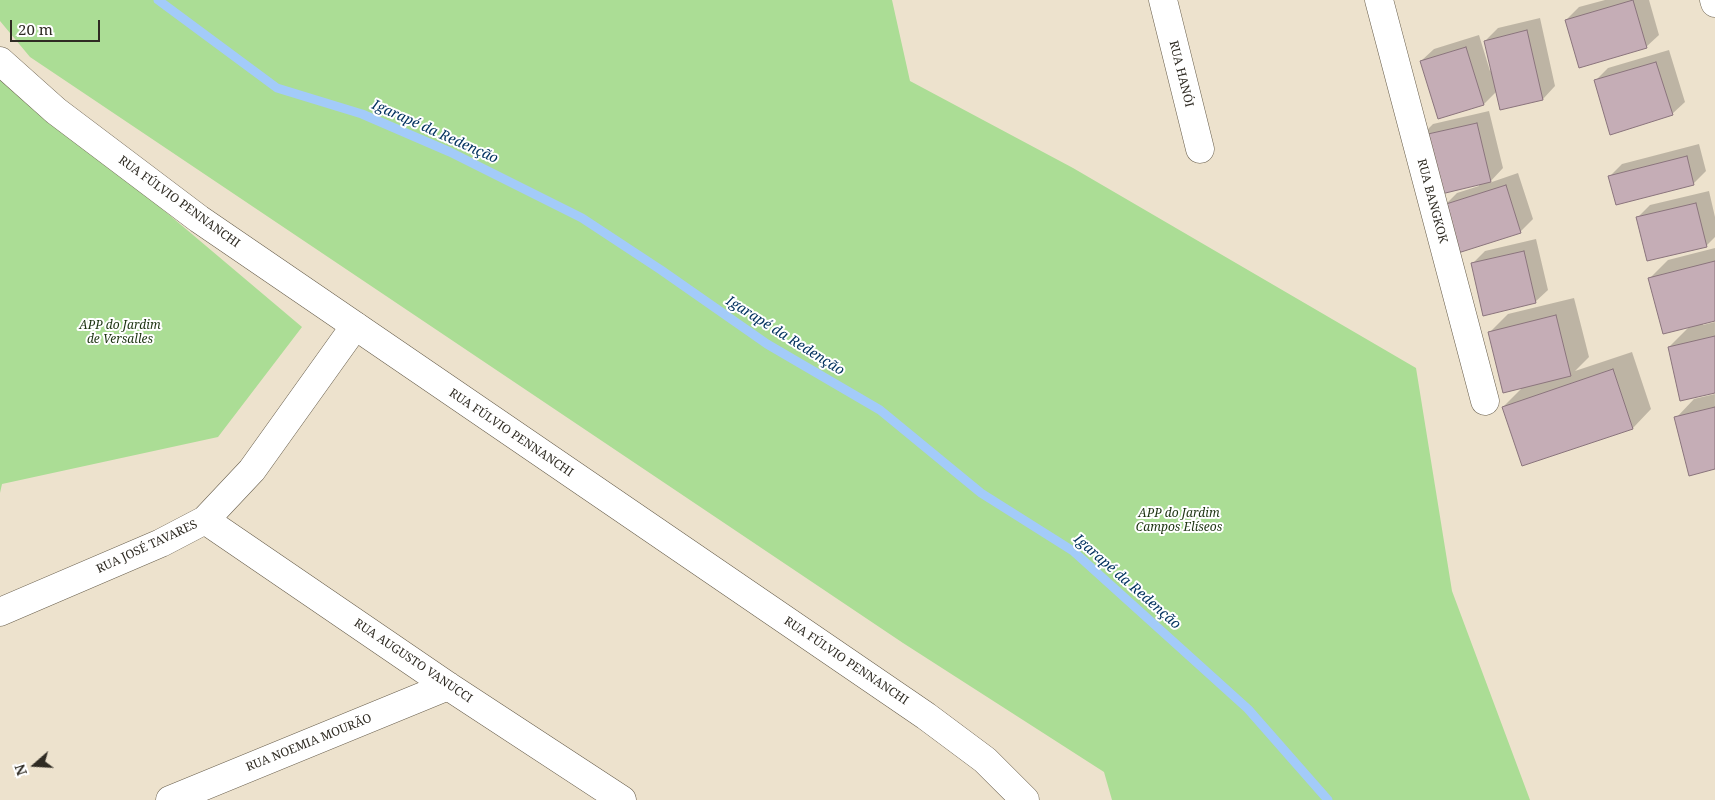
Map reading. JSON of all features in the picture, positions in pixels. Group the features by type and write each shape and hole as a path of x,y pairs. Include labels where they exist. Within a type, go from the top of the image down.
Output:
{"street":[{"name":"RUA HANÓI","path":"1162,0 1200,149"},
{"name":"RUA BANGKOK","path":"1379,0 1485,401"},
{"name":"RUA FÚLVIO PENNANCHI","path":"0,61 56,111 199,219 926,716 985,760 1026,800"},
{"name":"RUA JOSÉ TAVARES","path":"0,612 161,543 205,520 252,470 355,326"},
{"name":"RUA AUGUSTO VANUCCI","path":"205,520 448,686 622,800"},
{"name":"RUA NOEMIA MOURÃO","path":"170,800 448,686"}],"green space":[{"name":"APP do Jardim Campos Elíseos","path":"0,0 892,0 910,81 1073,168 1416,368 1452,591 1530,800 1112,800 1104,772 903,643 30,57 0,21"},
{"name":"APP do Jardim de Versalles","path":"0,72 302,327 218,437 2,484 0,493"}],"building":[{"path":"1633,0 1647,48 1579,68 1565,20"},
{"path":"1527,30 1543,100 1500,110 1484,41"},
{"path":"1466,47 1484,105 1438,119 1420,61"},
{"path":"1656,62 1673,115 1610,135 1594,80"},
{"path":"1477,123 1491,182 1433,196 1419,136"},
{"path":"1687,156 1694,185 1616,205 1608,176"},
{"path":"1506,185 1521,233 1458,253 1443,205"},
{"path":"1696,203 1707,247 1647,261 1636,217"},
{"path":"1524,251 1536,303 1483,316 1471,263"},
{"path":"1715,261 1715,321 1663,334 1648,278"},
{"path":"1556,315 1571,376 1503,393 1488,332"},
{"path":"1715,336 1715,393 1680,401 1668,347"},
{"path":"1613,369 1633,429 1522,466 1502,407"},
{"path":"1715,407 1715,469 1689,476 1674,417"}],"waterway":[{"name":"Igarapé da Redenção","path":"158,0 277,88 362,114 450,152 582,218 767,344 880,410 981,493 1073,551 1248,709 1328,800"}]}
